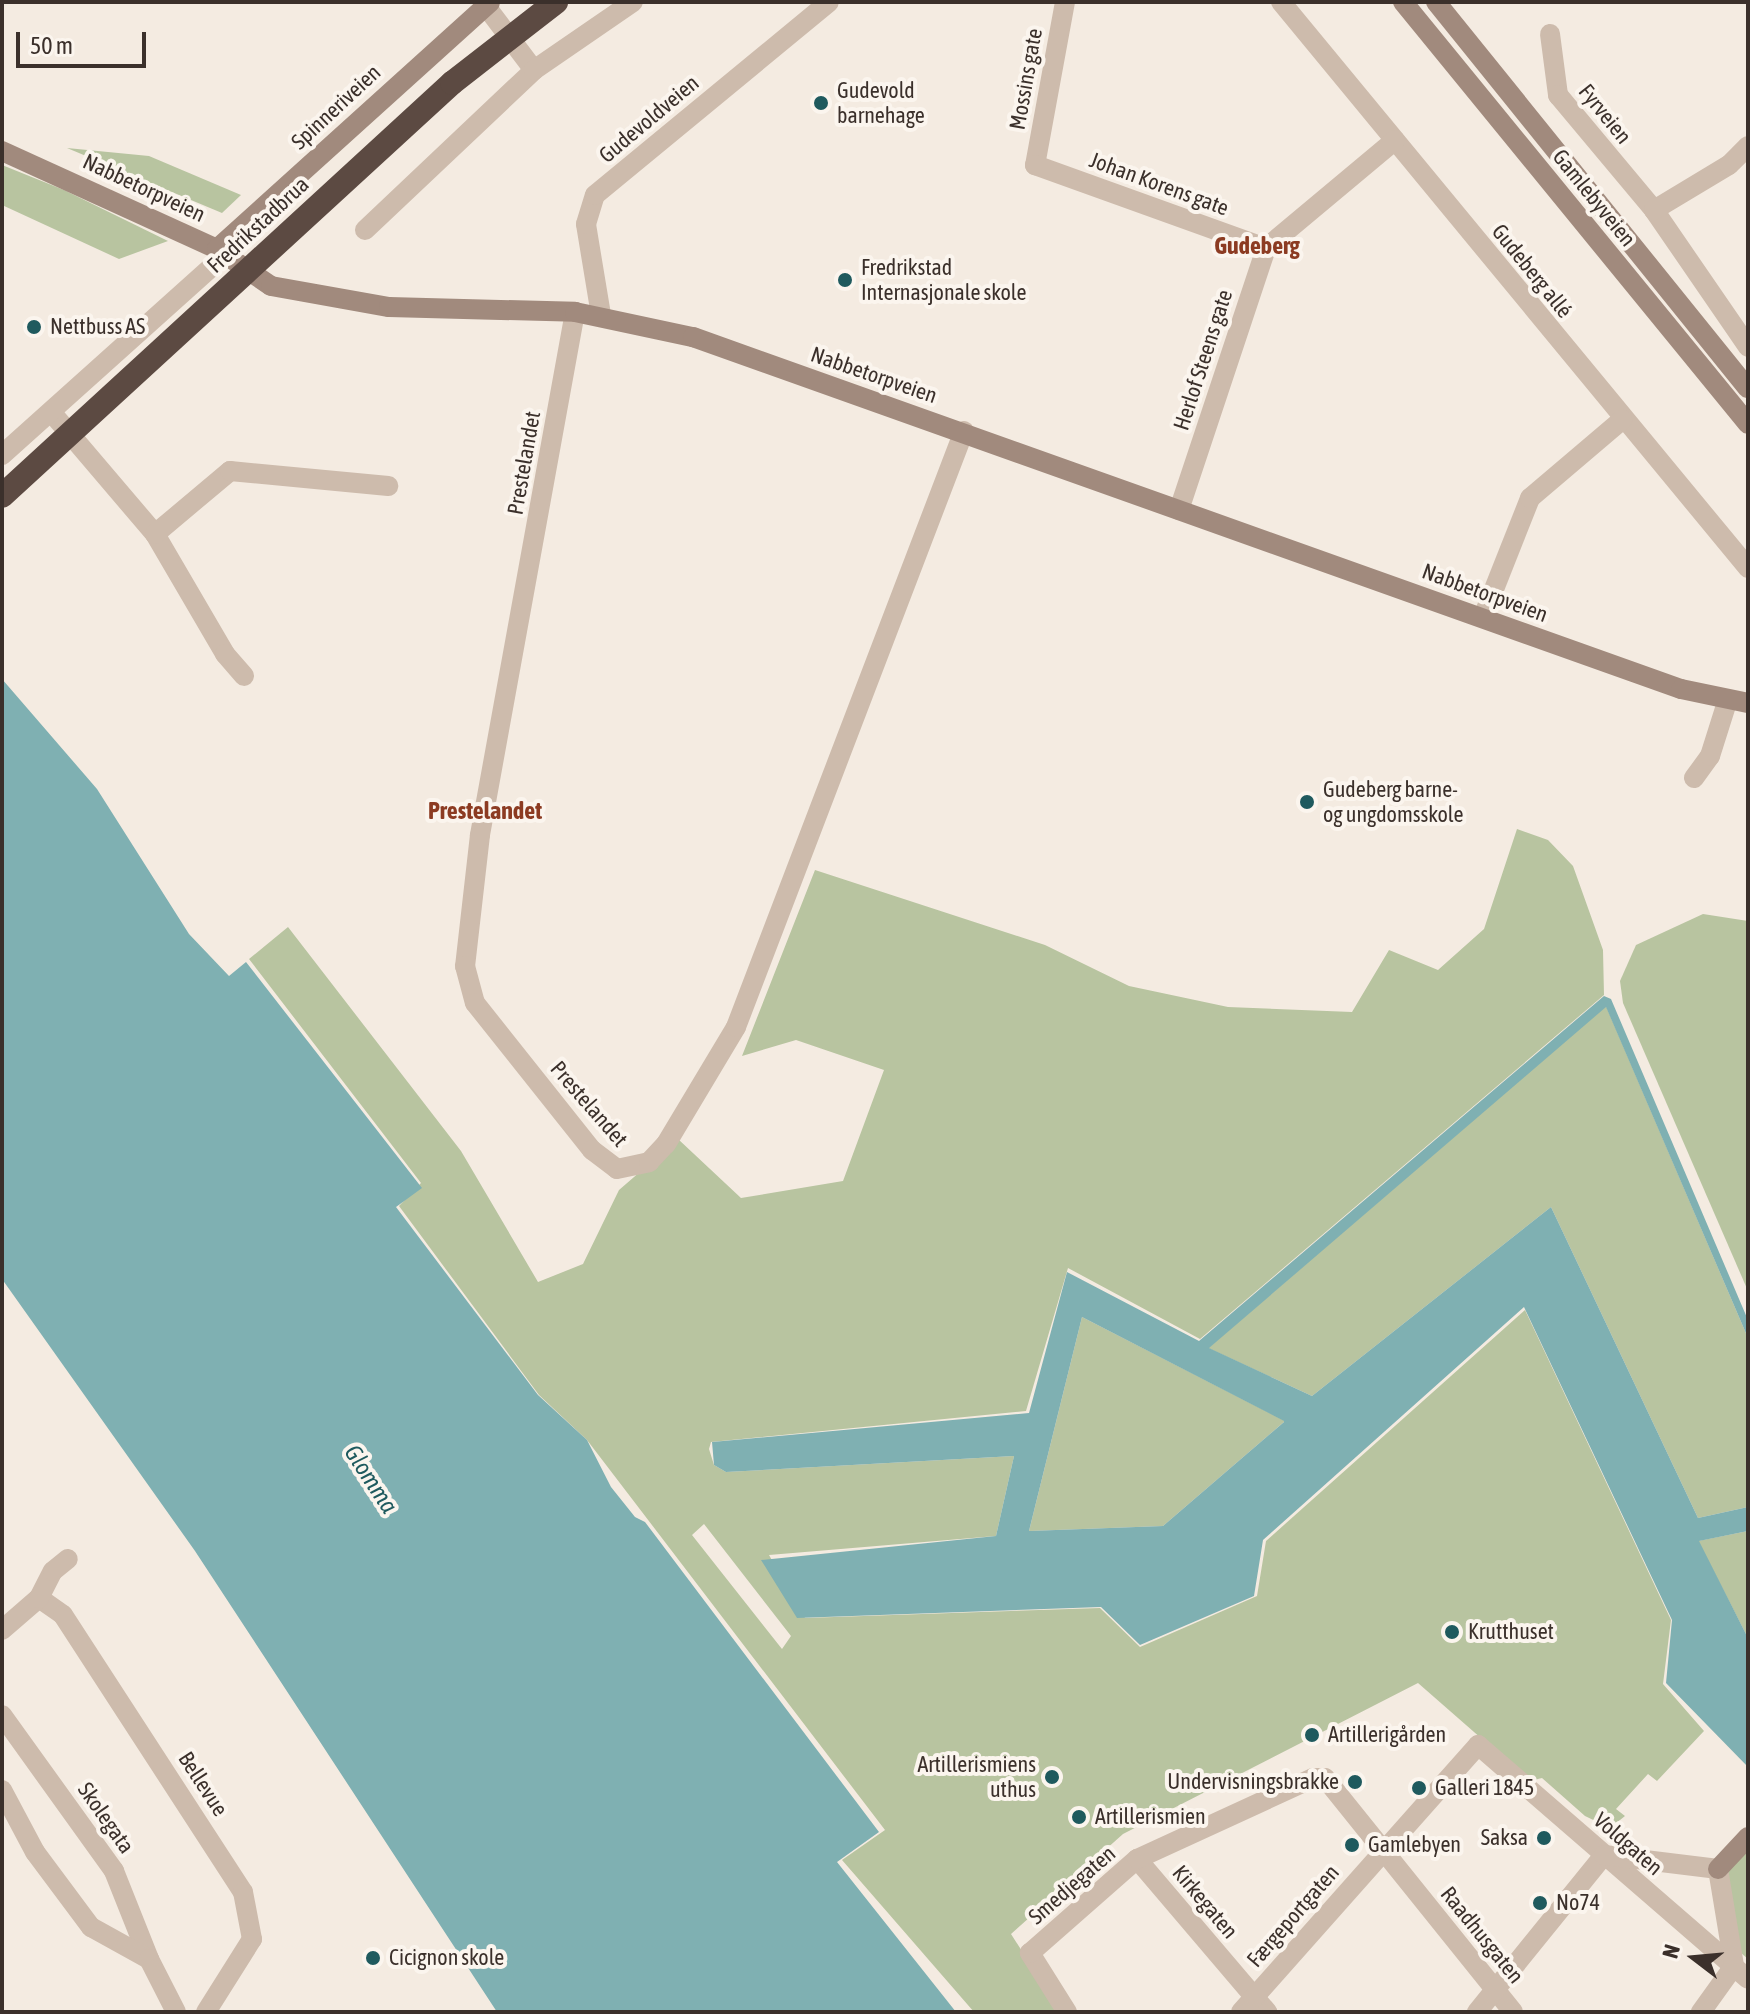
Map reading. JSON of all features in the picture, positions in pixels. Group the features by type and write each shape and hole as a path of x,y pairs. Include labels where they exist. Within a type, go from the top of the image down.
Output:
{"highway":[{"name":"Fredrikstadbrua","path":"2,496 452,83 556,2"}],"street":[{"path":"365,230 534,70 633,2"},
{"name":"Gudevoldveien","path":"601,315 586,224 595,195 829,2"},
{"name":"Mossins gate","path":"1035,165 1065,2"},
{"name":"Gudeberg allé","path":"1281,2 1622,420 1748,568"},
{"name":"Gamlebyveien","path":"1403,2 1748,424"},
{"name":"Gamlebyveien","path":"1436,2 1748,388"},
{"path":"487,4 534,70"},
{"name":"Spinneriveien","path":"221,252 487,4"},
{"name":"Fyrveien","path":"1550,34 1558,95 1654,210 1748,347"},
{"path":"1266,248 1395,140"},
{"path":"1654,210 1729,165 1748,146"},
{"name":"Nabbetorpveien","path":"2,151 221,252 271,286 333,301 408,308 601,315 693,337 1727,702 1748,703"},
{"name":"Johan Korens gate","path":"1035,165 1266,248"},
{"name":"Herlof Steens gate","path":"1179,510 1266,248"},
{"path":"2,455 52,413 221,252"},
{"name":"Prestelandet","path":"575,312 480,835 465,966 475,1003 592,1150 617,1169 649,1162 666,1144 736,1027 964,431"},
{"path":"52,413 155,534 225,654 244,676"},
{"path":"1483,617 1530,498 1622,420"},
{"path":"155,534 230,471 388,486"},
{"path":"1694,778 1710,756 1727,702"},
{"path":"2,1630 39,1598 53,1571 68,1559"},
{"name":"Bellevue","path":"39,1598 63,1615 243,1892 252,1939 206,2012"},
{"name":"Skolegata","path":"2,1715 114,1871 149,1959 176,2012"},
{"name":"Færgeportgaten","path":"1254,2007 1383,1851 1478,1745"},
{"name":"Voldgaten","path":"1478,1745 1741,1973"},
{"name":"Smedjegaten","path":"1067,2012 1030,1953 1137,1859 1313,1778 1325,1778 1383,1851"},
{"path":"2,1790 35,1852 91,1927 149,1959"},
{"path":"1718,1869 1748,1837"},
{"name":"Raadhusgaten","path":"1383,1851 1513,2012"},
{"path":"1477,2012 1604,1855 1718,1869"},
{"name":"Kirkegaten","path":"1137,1859 1254,2007"},
{"path":"1701,2012 1741,1973 1718,1869"}],"green space":[{"path":"67,148 149,156 241,195 222,213"},
{"path":"2,165 64,190 168,241 119,259 2,205"},
{"path":"1517,829 1548,840 1573,866 1603,950 1604,995 1200,1339 1068,1268 1026,1411 711,1442 709,1449 714,1465 726,1472 1014,1456 996,1536 769,1555 805,1618 1100,1608 1140,1647 1257,1596 1266,1541 1525,1310 1671,1620 1663,1684 1704,1731 1657,1781 1648,1774 1616,1809 1625,1816 1610,1828 1585,1816 1542,1778 1530,1781 1418,1683 1123,1834 1011,1934 1061,2012 974,2012 842,1860 885,1830 587,1440 539,1395 399,1206 421,1183 249,959 288,927 461,1151 538,1282 583,1264 619,1190 678,1139 741,1198 843,1181 884,1070 796,1040 742,1056 815,870 1045,945 1129,986 1228,1007 1352,1012 1389,950 1438,970 1484,929","holes":["704,1524 791,1636 782,1649 692,1535"]},
{"path":"1703,914 1748,921 1748,1291 1623,1003 1620,981 1636,945"},
{"path":"1606,1006 1748,1338 1748,1507 1698,1518 1551,1207 1312,1396 1208,1348"},
{"path":"1082,1317 1285,1421 1163,1526 1029,1531"},
{"path":"1748,1531 1748,1638 1698,1541"},
{"path":"1748,1843 1748,1959 1733,1946 1719,1874"}],"water":[{"name":"Glomma","path":"2,679 97,789 189,934 229,976 246,962 422,1188 396,1207 538,1395 587,1440 611,1487 635,1517 645,1522 879,1832 837,1862 956,2012 497,2012 195,1551 2,1279"},
{"path":"1604,996 1611,999 1748,1320 1748,1338 1606,1007 1209,1348 1312,1396 1551,1207 1698,1518 1748,1507 1748,1531 1699,1541 1748,1638 1748,1767 1666,1683 1672,1620 1524,1307 1263,1540 1254,1596 1140,1645 1101,1607 797,1618 761,1560 996,1536 1014,1456 726,1472 714,1465 712,1442 1029,1413 1067,1272 1199,1341","holes":["1082,1317 1284,1421 1163,1526 1029,1531"]}],"place":[{"name":"Gudevold barnehage","path":"821,103"},
{"name":"Fredrikstad Internasjonale skole","path":"845,280"},
{"name":"Nettbuss AS","path":"34,327"},
{"name":"Gudeberg barne- og ungdomsskole","path":"1307,802"},
{"name":"Krutthuset","path":"1452,1632"},
{"name":"Artillerigården","path":"1312,1735"},
{"name":"Artillerismiens uthus","path":"1052,1777"},
{"name":"Undervisningsbrakke","path":"1355,1782"},
{"name":"Galleri 1845","path":"1419,1788"},
{"name":"Artillerismien","path":"1079,1817"},
{"name":"Saksa","path":"1544,1838"},
{"name":"Gamlebyen","path":"1352,1845"},
{"name":"No74","path":"1540,1903"},
{"name":"Cicignon skole","path":"373,1958"}],"district":[{"name":"Gudeberg","path":"1257,246"},
{"name":"Prestelandet","path":"485,811"}]}
